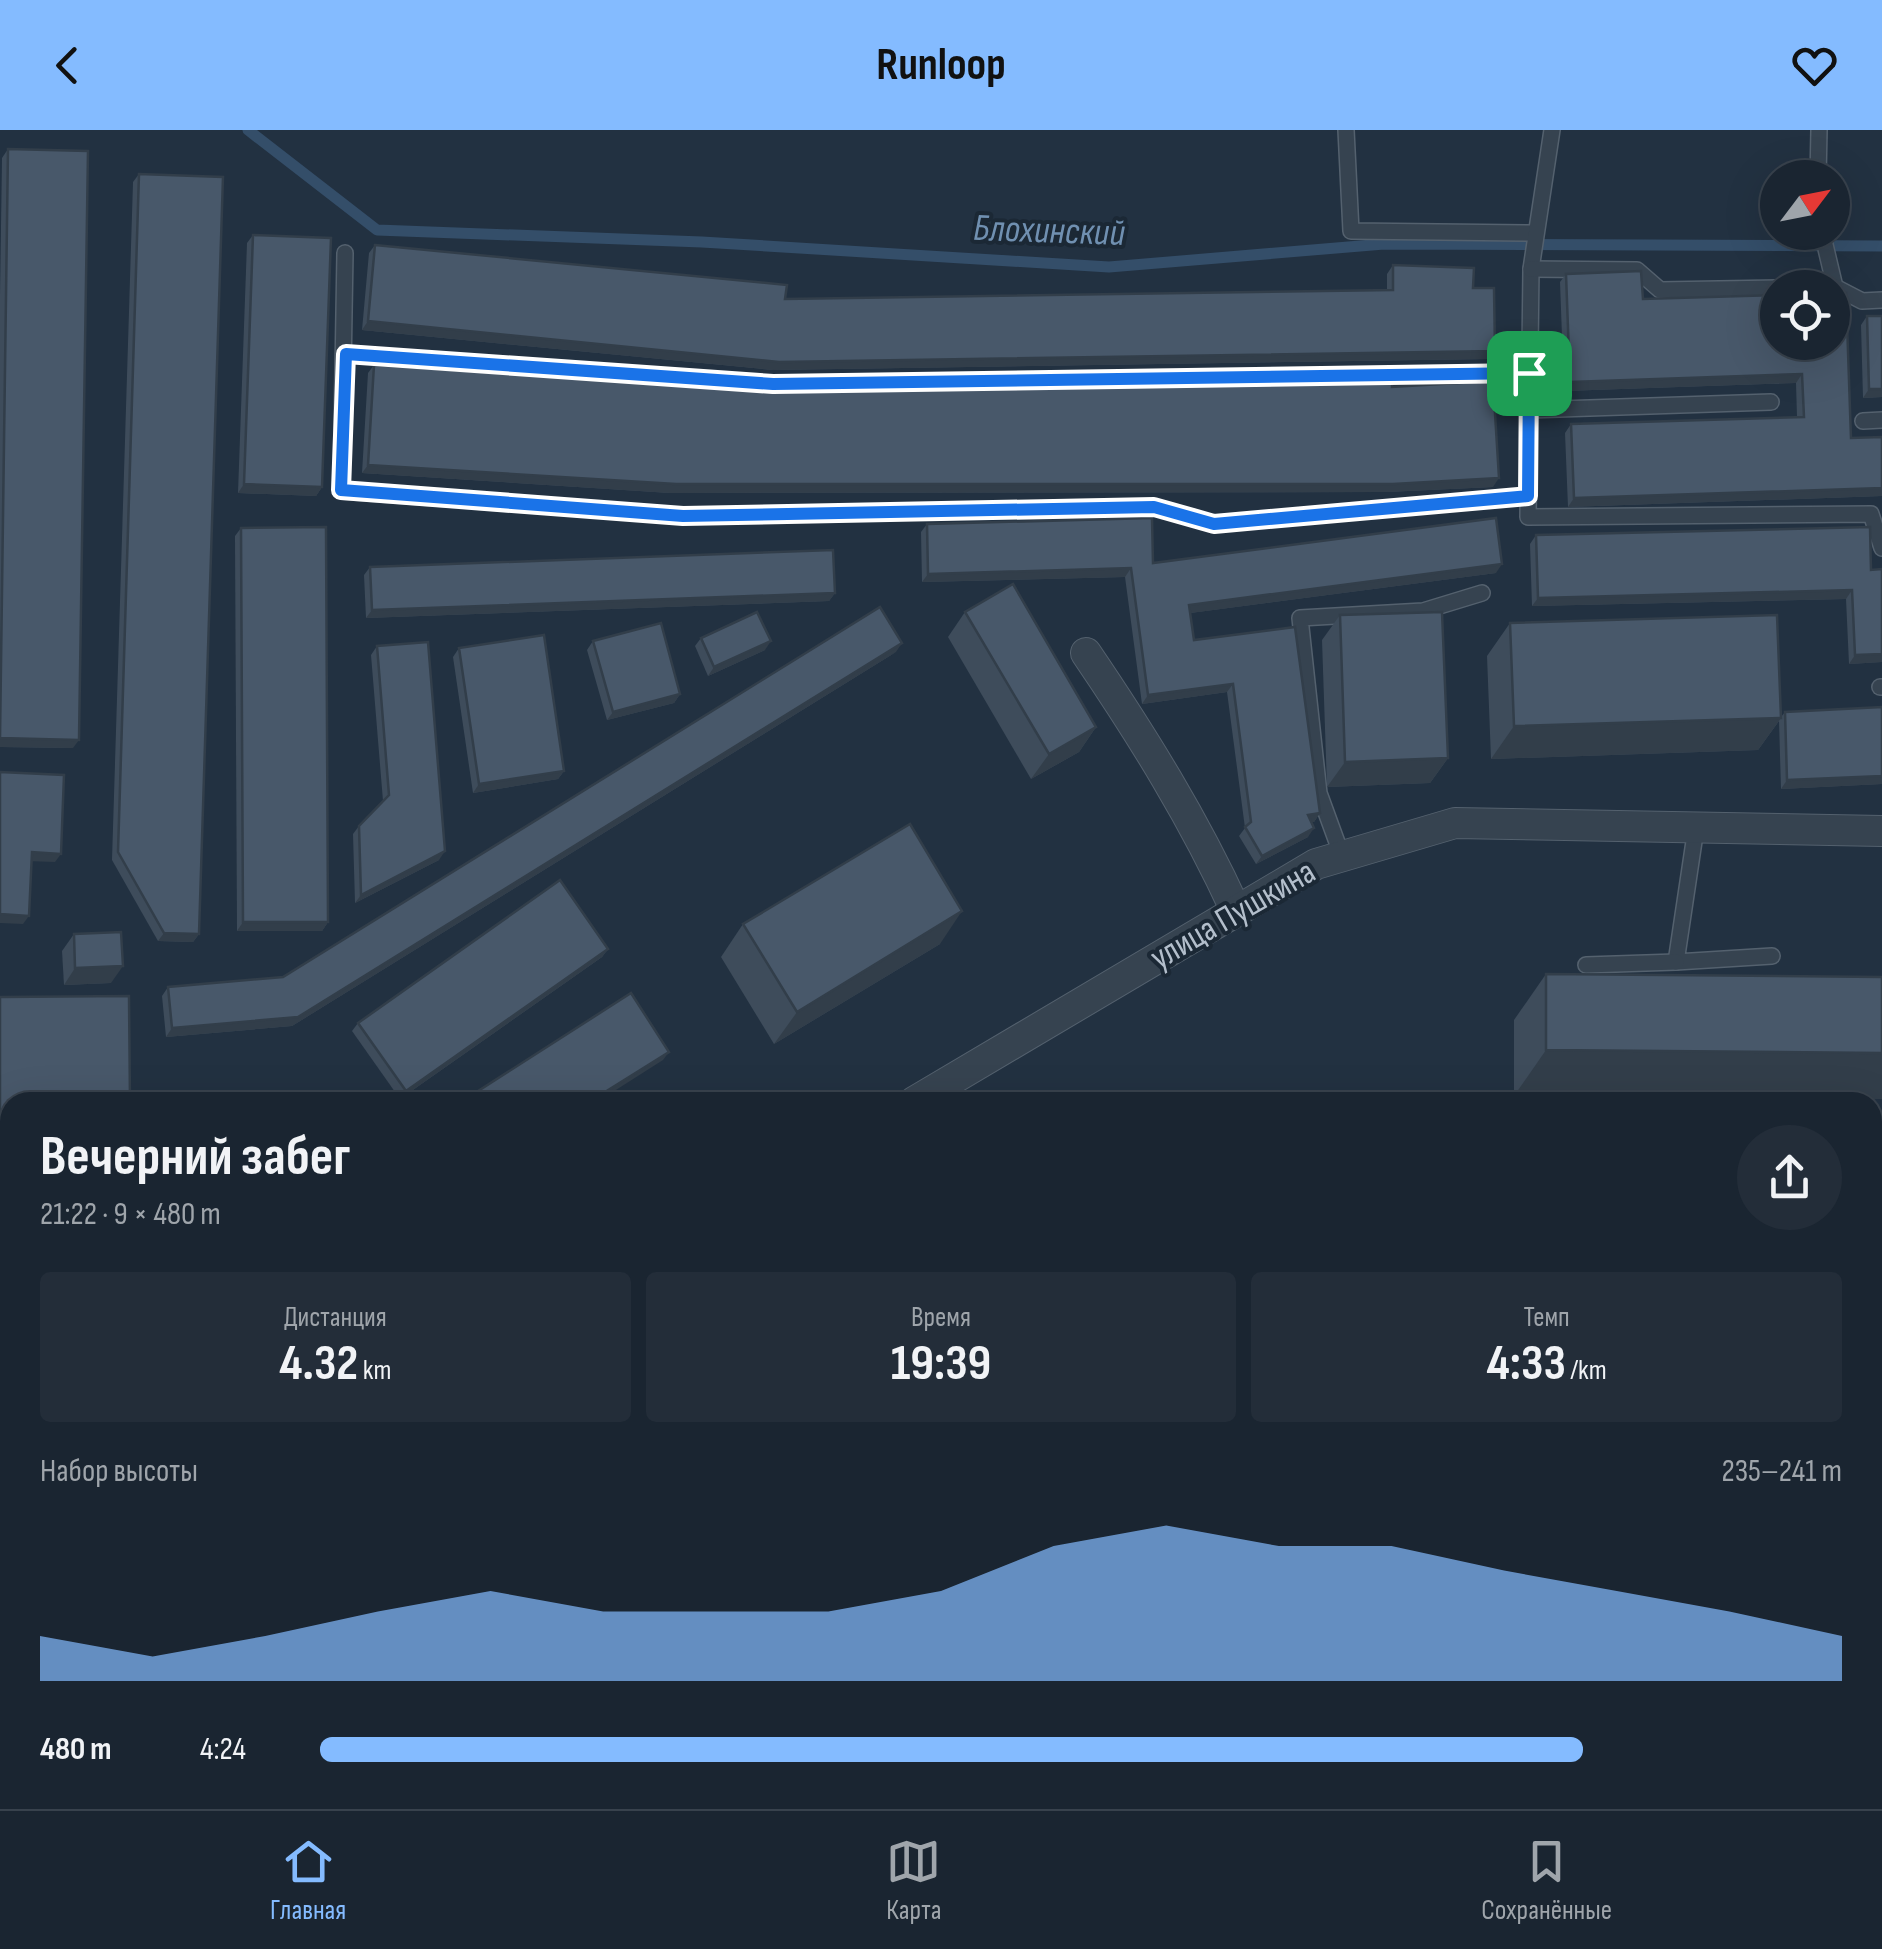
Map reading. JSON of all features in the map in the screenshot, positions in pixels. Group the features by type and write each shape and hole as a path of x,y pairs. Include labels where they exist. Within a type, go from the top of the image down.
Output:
{"street":[{"path":"1086,653 1159,760 1202,835 1236,911"},
{"name":"улица Пушкина","path":"943,1092 1316,864 1455,823 1882,831"}],"lane":[{"path":"1346,130 1351,230 1535,233"},
{"path":"1552,130 1531,265 1528,518 1871,514 1882,548"},
{"path":"1818,160 1819,130"},
{"path":"345,253 341,490 683,516 1154,507 1214,524 1528,496"},
{"path":"1531,265 1637,270 1660,290 1760,288"},
{"path":"1850,294 1862,300 1882,300"},
{"path":"346,354 773,384 1529,373"},
{"path":"1529,410 1771,402"},
{"path":"1864,420 1882,420"},
{"path":"1342,856 1319,793 1300,618 1424,612 1482,592"},
{"path":"1676,962 1696,828"},
{"path":"1586,965 1772,956"}],"building":[{"path":"8,149 88,151 79,740 0,738"},
{"path":"139,174 223,177 199,934 164,933 118,852"},
{"path":"253,235 331,238 322,487 244,484"},
{"path":"375,245 787,285 785,299 1393,290 1393,265 1474,268 1473,288 1494,288 1495,351 779,362 368,321"},
{"path":"1641,271 1643,299 1760,296 1760,360 1848,360 1851,438 1882,437 1882,488 1574,498 1571,424 1804,417 1802,374 1570,382 1566,274"},
{"path":"1867,316 1882,316 1882,389 1869,389"},
{"path":"374,365 675,384 1392,383 1392,387 1493,381 1499,478 1393,484 676,484 368,465"},
{"path":"1152,518 1153,563 1496,518 1502,564 1189,605 1194,640 1295,627 1320,813 1308,815 1314,828 1262,856 1245,827 1251,822 1233,684 1148,695 1131,568 928,574 927,524"},
{"path":"326,527 328,922 243,922 241,528"},
{"path":"1870,527 1871,570 1882,569 1882,654 1855,655 1852,590 1538,598 1536,535"},
{"path":"833,550 835,593 372,610 370,567"},
{"path":"1013,584 1096,727 1049,754 965,612"},
{"path":"880,607 902,643 298,1017 172,1028 168,987 283,977"},
{"path":"757,612 771,641 714,667 701,638"},
{"path":"1442,612 1448,758 1345,762 1340,615"},
{"path":"1777,615 1781,718 1514,726 1510,623"},
{"path":"661,623 680,694 613,712 593,641"},
{"path":"544,635 564,771 479,784 459,648"},
{"path":"428,642 445,851 361,895 359,826 389,795 377,646"},
{"path":"1882,707 1882,776 1787,780 1785,712"},
{"path":"0,772 64,775 61,854 32,852 29,916 0,914"},
{"path":"910,824 962,911 797,1012 743,924"},
{"path":"560,880 608,949 406,1091 358,1023"},
{"path":"121,932 123,966 75,968 74,934"},
{"path":"1546,974 1882,977 1882,1053 1546,1050"},
{"path":"631,993 669,1052 605,1092 477,1092"},
{"path":"129,996 130,1092 0,1092 0,997"}],"waterway":[{"name":"Блохинский","path":"248,130 377,230 702,242 1109,267 1384,244 1882,246"}],"route":[{"path":"346,354 773,384 1529,373 1528,496 1214,524 1154,507 683,516 341,490 346,354"}]}
